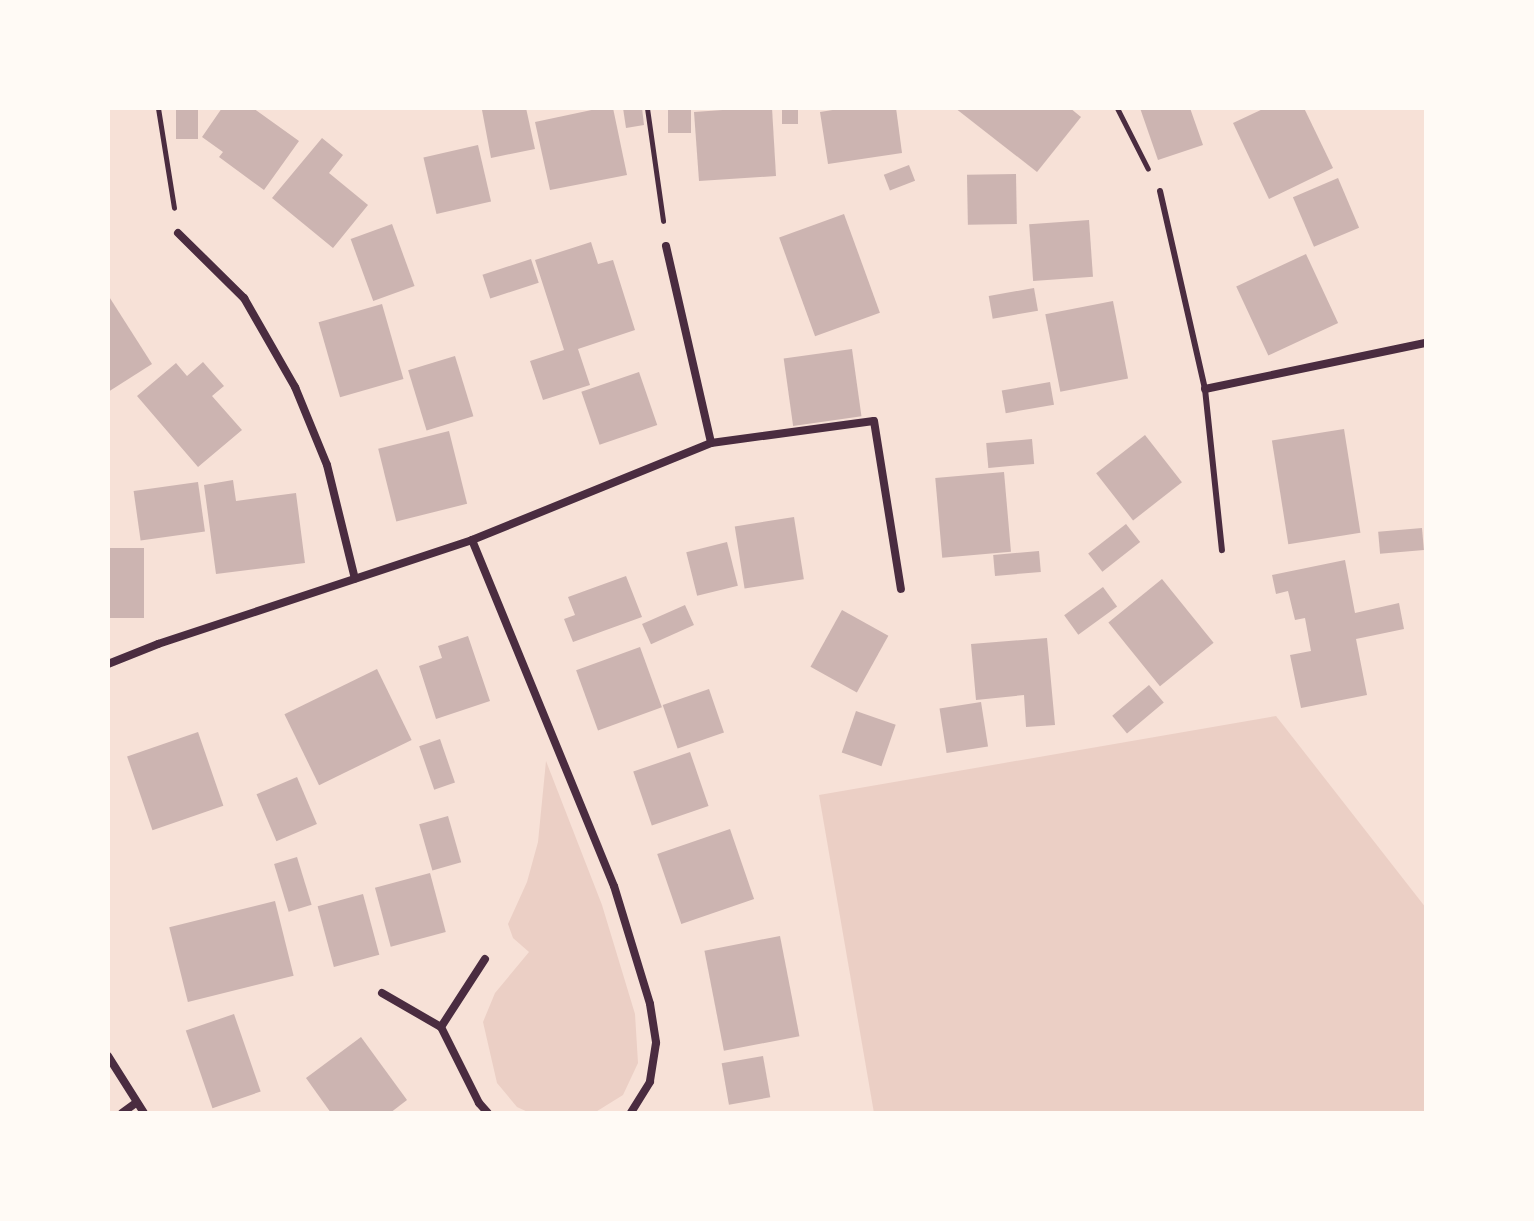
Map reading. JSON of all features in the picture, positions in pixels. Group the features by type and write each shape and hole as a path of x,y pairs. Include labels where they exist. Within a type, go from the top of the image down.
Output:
{"street":[{"path":"178,233 244,298 295,387 327,465 355,579"},
{"path":"666,246 711,443"},
{"path":"1205,389 1426,343"},
{"path":"108,664 472,540 711,443 874,421 901,589"},
{"path":"472,540 614,886 650,1004 656,1043 650,1082 631,1113"},
{"path":"441,1027 485,959"},
{"path":"382,993 441,1027 479,1103 488,1113"},
{"path":"108,1056 144,1113"},
{"path":"122,1113 136,1103"}],"lane":[{"path":"1160,191 1205,389 1222,550"}],"path":[{"path":"158,108 178,233"},
{"path":"647,108 666,246"},
{"path":"1117,108 1160,191"}],"shaded area":[{"path":"1276,716 1426,908 1426,1113 874,1113 819,795"},
{"path":"546,761 602,905 635,1014 638,1063 623,1095 594,1113 530,1113 517,1107 497,1083 483,1022 495,993 529,952 513,938 508,924 527,882 538,842"}],"building":[{"path":"176,108 198,108 198,139 176,139"},
{"path":"222,108 253,108 299,141 264,190 219,157 223,152 202,137"},
{"path":"526,108 535,149 491,158 482,110"},
{"path":"613,108 627,175 550,190 535,122"},
{"path":"623,108 642,108 644,125 626,128"},
{"path":"668,108 691,108 691,133 668,133"},
{"path":"772,108 776,176 699,181 694,112"},
{"path":"782,108 798,108 798,124 782,124"},
{"path":"845,108 896,108 902,153 828,164 820,112"},
{"path":"955,108 1070,108 1081,117 1037,172"},
{"path":"1140,108 1190,108 1203,145 1158,160"},
{"path":"1265,108 1304,108 1333,168 1269,199 1233,123"},
{"path":"322,138 343,155 329,173 368,205 333,248 272,198"},
{"path":"478,145 491,202 436,214 423,158"},
{"path":"909,165 915,181 890,191 884,175"},
{"path":"1016,174 1017,224 968,225 967,175"},
{"path":"1338,178 1359,228 1314,247 1293,197"},
{"path":"844,214 880,313 815,336 779,238"},
{"path":"1089,220 1093,277 1033,281 1029,224"},
{"path":"392,224 415,286 373,301 351,239"},
{"path":"591,242 598,264 613,260 635,330 578,349 590,385 543,400 530,361 564,350 535,260"},
{"path":"1306,254 1338,323 1268,355 1236,287"},
{"path":"531,259 539,283 490,299 482,275"},
{"path":"1034,288 1038,311 993,319 989,296"},
{"path":"108,295 152,364 108,392"},
{"path":"1113,301 1128,379 1060,392 1045,314"},
{"path":"382,304 403,379 340,397 319,322"},
{"path":"852,349 861,416 793,426 784,359"},
{"path":"455,356 473,416 427,431 408,370"},
{"path":"203,362 224,386 212,396 242,430 198,467 137,396 176,363 187,376"},
{"path":"639,372 657,425 600,445 581,392"},
{"path":"1050,382 1054,405 1006,413 1002,391"},
{"path":"1344,429 1360,533 1288,544 1272,440"},
{"path":"449,431 467,504 396,521 378,449"},
{"path":"1145,435 1182,482 1133,520 1096,473"},
{"path":"1032,439 1034,464 988,468 986,443"},
{"path":"1004,472 1011,552 942,558 935,478"},
{"path":"233,480 236,501 296,493 305,563 216,574 204,485"},
{"path":"198,482 205,532 141,541 134,491"},
{"path":"794,517 804,579 745,589 735,526"},
{"path":"1126,524 1140,542 1102,572 1088,554"},
{"path":"1422,528 1424,550 1380,554 1378,532"},
{"path":"727,542 738,586 697,596 686,552"},
{"path":"108,548 144,548 144,618 108,618"},
{"path":"1039,551 1041,572 995,576 993,555"},
{"path":"1345,560 1355,613 1399,603 1404,629 1356,639 1367,695 1301,708 1290,655 1311,651 1305,618 1295,620 1288,591 1276,594 1272,575"},
{"path":"626,576 642,617 573,642 564,619 575,615 568,597"},
{"path":"1162,579 1214,643 1160,686 1108,622"},
{"path":"1103,587 1117,606 1078,635 1064,615"},
{"path":"685,605 694,625 651,644 642,624"},
{"path":"842,610 888,636 857,693 810,667"},
{"path":"468,636 490,701 436,719 419,666 442,658 438,646"},
{"path":"1047,638 1055,725 1026,727 1024,695 976,700 971,644"},
{"path":"640,647 662,707 598,730 576,670"},
{"path":"377,669 412,740 319,785 284,714"},
{"path":"1149,685 1164,703 1127,733 1112,716"},
{"path":"709,689 724,732 678,748 663,705"},
{"path":"981,702 988,746 947,753 940,709"},
{"path":"856,711 896,725 881,766 842,753"},
{"path":"198,732 223,806 152,830 127,756"},
{"path":"440,739 455,782 434,790 419,746"},
{"path":"690,752 709,806 652,825 633,772"},
{"path":"297,777 317,824 276,841 256,794"},
{"path":"448,816 461,862 432,870 419,824"},
{"path":"730,829 754,899 681,924 657,854"},
{"path":"297,857 312,905 289,912 274,864"},
{"path":"430,873 446,932 391,947 375,888"},
{"path":"363,894 379,955 334,967 318,906"},
{"path":"275,901 294,976 188,1002 169,927"},
{"path":"780,936 799,1036 724,1051 704,951"},
{"path":"234,1014 261,1092 212,1108 186,1031"},
{"path":"361,1037 407,1100 390,1113 331,1113 306,1078"},
{"path":"763,1056 770,1097 729,1105 722,1063"}]}
